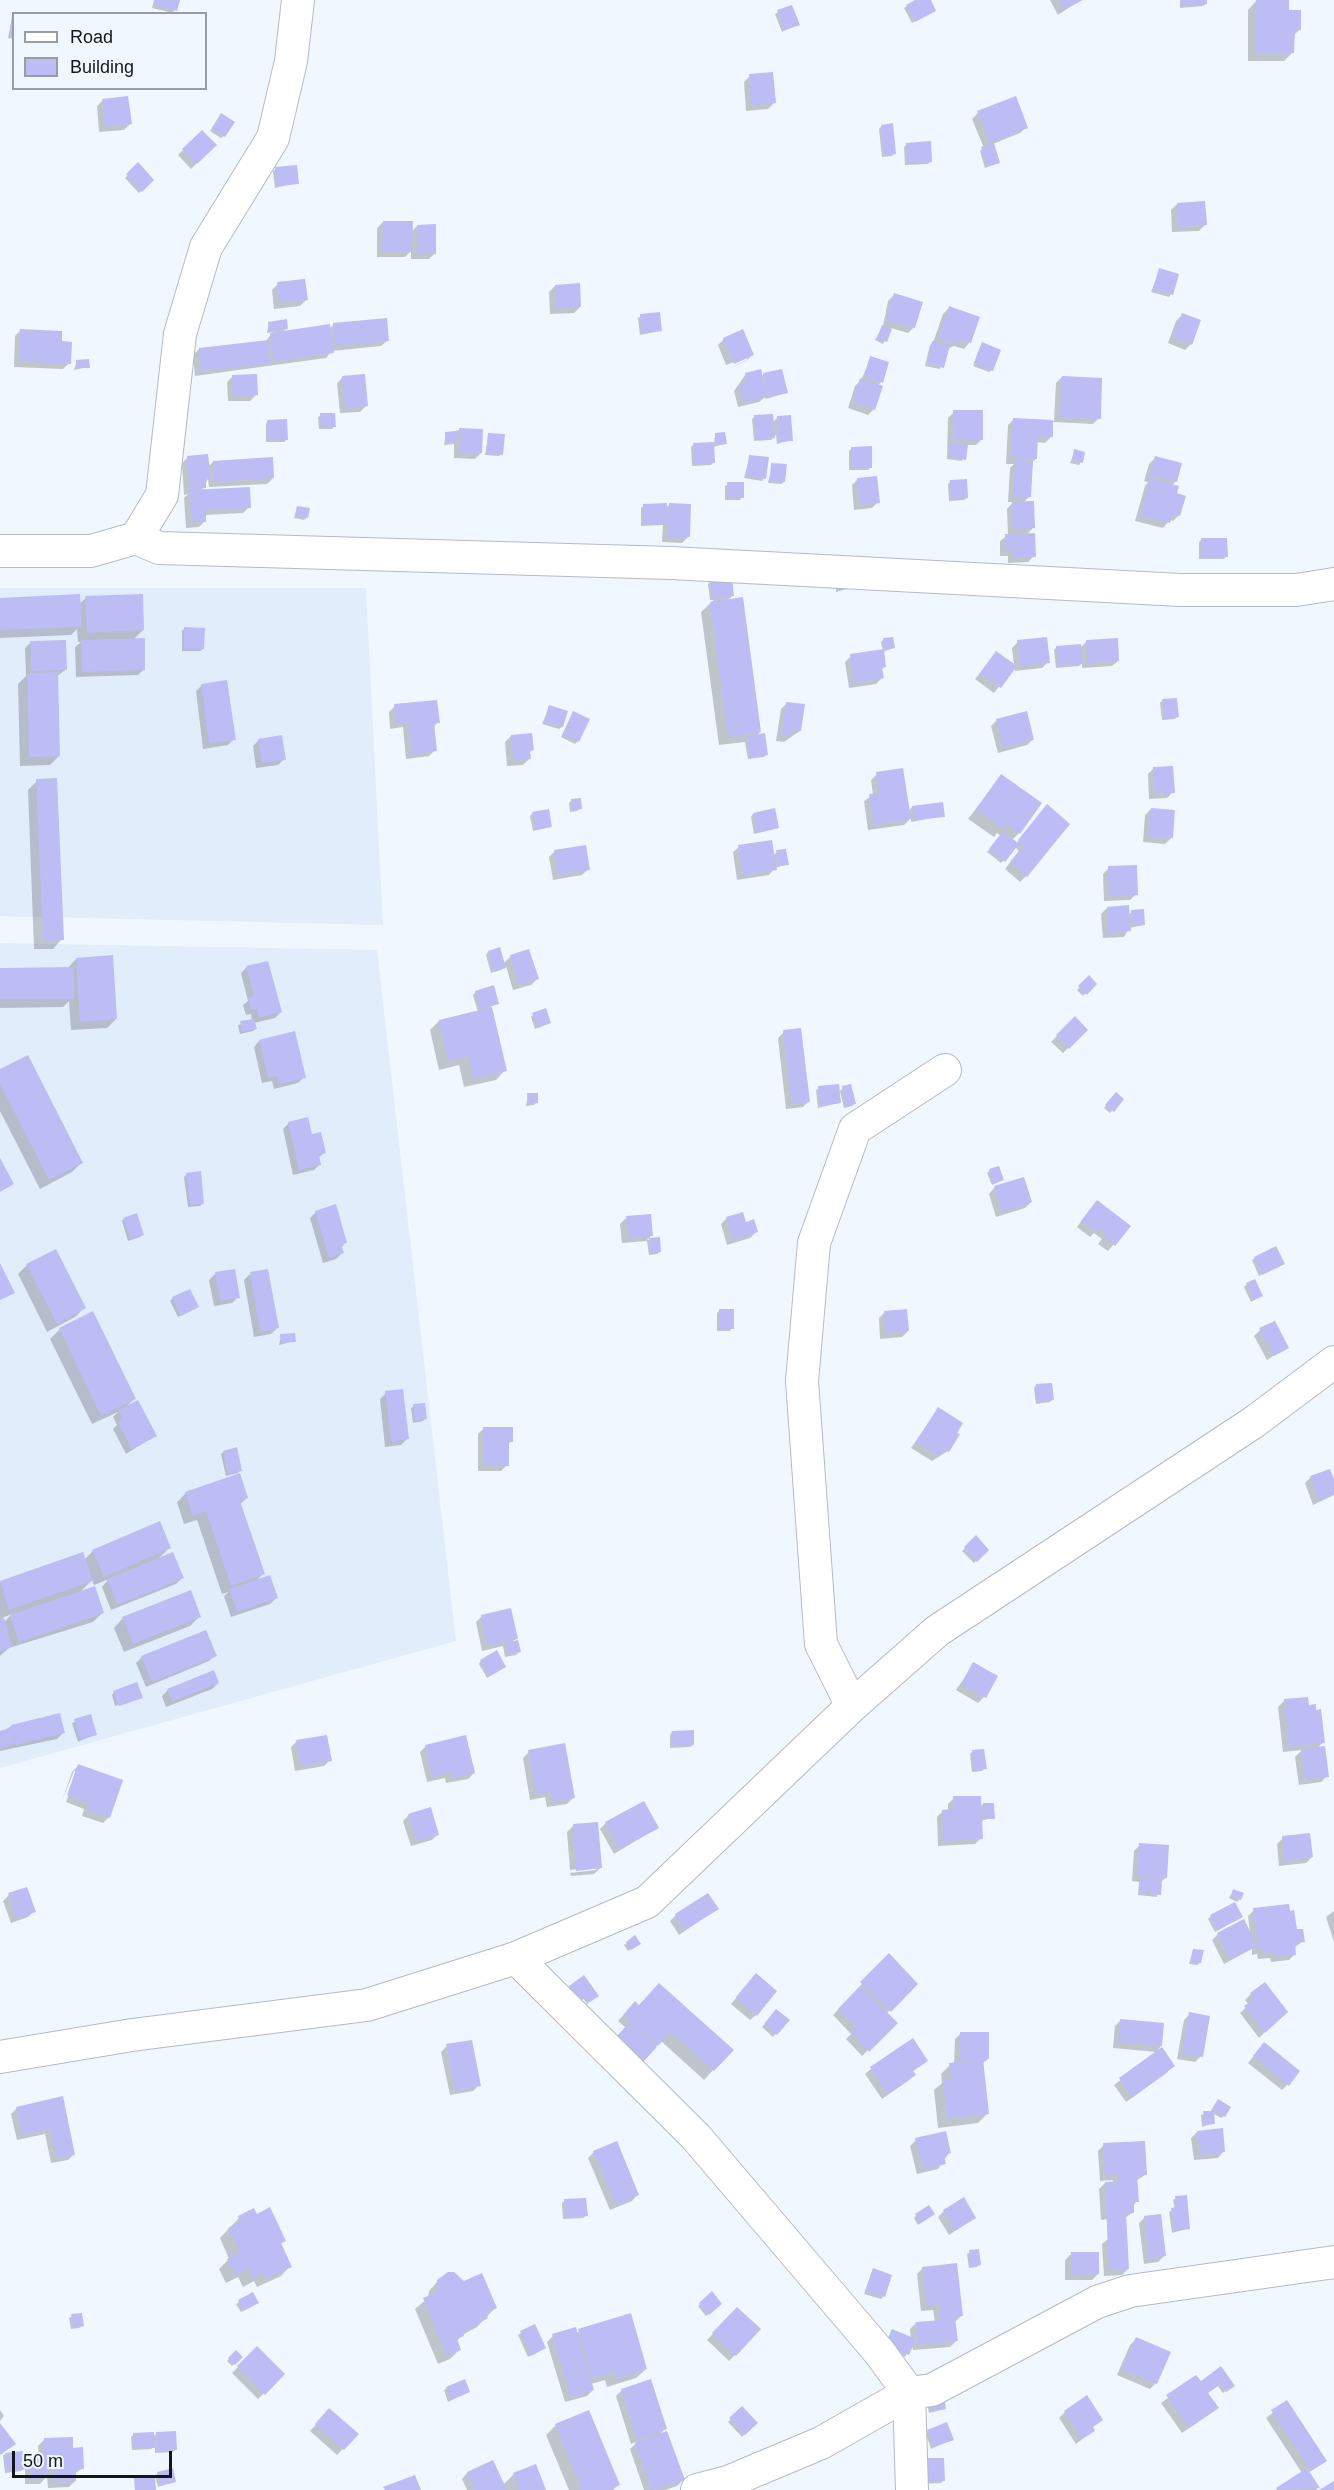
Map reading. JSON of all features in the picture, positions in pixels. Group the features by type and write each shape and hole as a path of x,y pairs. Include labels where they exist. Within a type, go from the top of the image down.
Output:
{"street":[{"path":"136,538 162,495 180,334 207,247 273,138 291,61 298,0"},
{"path":"0,550 91,550 136,538 159,548 671,564 1181,590 1296,590 1334,584"},
{"path":"852,1706 821,1644 802,1381 814,1243 855,1129 945,1070"},
{"path":"0,2057 132,2035 367,2005 516,1958 647,1902 852,1706 937,1631 1254,1422 1334,1362"},
{"path":"516,1958 696,2137 880,2353 909,2393 912,2490"},
{"path":"697,2490 728,2482 821,2443 909,2393 932,2390 1097,2302 1130,2291 1334,2262"}],"shaded area":[{"path":"0,588 366,588 383,925 0,916"},
{"path":"0,943 377,950 456,1641 0,1768"}],"building":[{"path":"155,0 180,0 177,11 154,5"},
{"path":"915,0 931,0 936,11 915,22 906,5"},
{"path":"1059,0 1083,0 1064,10"},
{"path":"1182,0 1207,0 1207,4 1182,6"},
{"path":"1256,0 1289,0 1289,10 1301,10 1301,30 1295,30 1294,53 1256,53"},
{"path":"792,5 800,25 785,30 777,10"},
{"path":"12,15 12,37 9,36"},
{"path":"773,72 776,103 751,106 749,74"},
{"path":"128,96 132,124 105,127 102,99"},
{"path":"1016,96 1028,128 990,143 977,111"},
{"path":"221,113 235,122 225,137 212,128"},
{"path":"893,123 896,154 884,155 881,125"},
{"path":"202,130 217,145 197,164 182,149"},
{"path":"931,141 932,162 907,163 906,143"},
{"path":"994,143 1000,163 987,167 981,147"},
{"path":"138,162 154,180 142,192 126,174"},
{"path":"297,165 299,184 277,186 275,167"},
{"path":"1205,201 1207,225 1178,227 1177,203"},
{"path":"383,221 413,221 412,252 382,251"},
{"path":"436,224 436,254 417,254 417,225"},
{"path":"1159,268 1179,274 1173,295 1153,289"},
{"path":"305,279 308,300 279,303 277,282"},
{"path":"580,283 581,307 555,309 555,285"},
{"path":"894,293 923,302 915,328 886,320"},
{"path":"949,306 980,317 971,343 959,340 957,345 938,339"},
{"path":"660,312 662,331 642,333 640,314"},
{"path":"1182,313 1201,320 1192,345 1173,337"},
{"path":"387,318 389,341 335,346 333,323"},
{"path":"287,319 288,329 269,331 268,322"},
{"path":"330,324 334,353 274,361 270,333"},
{"path":"882,325 892,329 887,342 877,338"},
{"path":"20,329 62,331 62,341 72,342 71,364 19,361"},
{"path":"743,329 754,355 734,364 723,338"},
{"path":"269,340 271,363 201,371 199,348"},
{"path":"932,341 950,345 944,368 927,363"},
{"path":"982,342 1001,350 993,371 974,363"},
{"path":"870,356 889,362 883,383 864,376"},
{"path":"89,359 90,368 76,368 76,360"},
{"path":"761,369 767,397 743,402 740,384 747,382 745,373"},
{"path":"782,369 788,393 768,397 763,373"},
{"path":"257,374 258,395 233,396 232,375"},
{"path":"365,374 368,406 345,408 342,376"},
{"path":"1062,376 1102,378 1101,419 1060,417"},
{"path":"860,378 883,386 875,410 853,402"},
{"path":"953,410 983,410 983,440 954,440"},
{"path":"320,413 335,413 336,427 321,427"},
{"path":"773,414 775,438 756,439 754,415"},
{"path":"791,415 793,441 779,442 777,416"},
{"path":"1013,418 1053,420 1053,437 1038,437 1037,459 1011,458"},
{"path":"287,419 288,440 268,440 267,420"},
{"path":"459,428 483,429 482,453 459,453"},
{"path":"457,431 457,442 446,443 445,432"},
{"path":"725,432 727,444 716,445 715,433"},
{"path":"488,433 505,434 503,455 486,453"},
{"path":"714,442 715,463 694,464 693,443"},
{"path":"951,442 968,445 966,460 949,457"},
{"path":"872,446 872,468 851,468 851,447"},
{"path":"1074,449 1085,452 1083,463 1072,460"},
{"path":"208,454 211,479 206,479 206,488 190,489 187,456"},
{"path":"749,455 769,457 766,479 746,476"},
{"path":"1155,456 1182,463 1177,482 1150,475"},
{"path":"273,457 274,478 214,482 213,461"},
{"path":"1015,460 1033,461 1031,497 1013,497"},
{"path":"771,463 787,464 785,482 770,481"},
{"path":"877,476 880,503 860,505 857,478"},
{"path":"1150,478 1179,486 1177,493 1186,496 1180,516 1173,514 1170,523 1140,515"},
{"path":"967,479 968,498 951,499 950,480"},
{"path":"727,482 744,482 744,498 727,498"},
{"path":"250,487 251,508 206,510 206,522 191,522 190,490"},
{"path":"1034,501 1035,528 1013,529 1012,502"},
{"path":"667,503 667,524 643,524 643,504"},
{"path":"669,503 691,504 690,537 667,537"},
{"path":"297,506 310,508 308,518 295,515"},
{"path":"1035,533 1036,557 1014,557 1014,550 1006,550 1005,534"},
{"path":"1201,538 1227,538 1228,557 1201,557"},
{"path":"732,578 734,596 712,599 710,580"},
{"path":"80,594 82,627 0,630 0,598"},
{"path":"143,594 144,630 87,633 85,596"},
{"path":"743,597 761,732 728,737 710,602"},
{"path":"184,627 205,628 204,649 184,649"},
{"path":"893,637 895,648 885,650 883,638"},
{"path":"1047,637 1050,663 1020,666 1017,640"},
{"path":"145,638 145,670 82,672 81,640"},
{"path":"1118,638 1119,661 1087,663 1086,640"},
{"path":"66,640 67,670 31,671 30,641"},
{"path":"1081,644 1083,664 1058,666 1056,646"},
{"path":"884,649 886,667 882,668 884,678 854,683 850,654"},
{"path":"996,651 1017,666 1001,688 980,673"},
{"path":"58,672 60,756 29,757 27,673"},
{"path":"227,680 236,740 209,743 201,684"},
{"path":"1177,698 1179,717 1164,719 1162,699"},
{"path":"437,700 440,723 434,723 437,751 411,754 408,722 396,724 394,704"},
{"path":"786,702 805,704 801,731 792,730 791,736 782,735"},
{"path":"549,705 568,711 563,727 544,722"},
{"path":"573,711 590,719 579,742 563,735"},
{"path":"1027,711 1034,740 1003,748 996,719"},
{"path":"532,733 534,750 530,751 531,759 513,761 511,735"},
{"path":"765,733 768,755 750,758 747,736"},
{"path":"282,735 286,760 262,763 258,739"},
{"path":"1173,766 1175,793 1155,794 1153,767"},
{"path":"903,768 911,819 874,825 869,794 879,793 876,772"},
{"path":"1001,774 1042,803 1020,834 1007,824 1004,829 976,809"},
{"path":"57,778 64,940 43,941 36,779"},
{"path":"581,798 582,809 572,810 571,799"},
{"path":"943,802 945,817 914,820 912,806"},
{"path":"1047,804 1070,824 1027,877 1010,862 1024,845 1018,840"},
{"path":"775,808 779,828 757,833 753,813"},
{"path":"1151,808 1175,810 1173,838 1148,837"},
{"path":"549,809 552,827 535,830 532,812"},
{"path":"1003,831 1019,844 1005,862 989,849"},
{"path":"772,840 777,870 743,875 738,845"},
{"path":"586,845 590,870 558,875 554,850"},
{"path":"786,849 789,865 779,866 776,850"},
{"path":"1137,865 1138,895 1109,896 1108,866"},
{"path":"1129,905 1131,931 1108,933 1107,907"},
{"path":"1144,909 1145,925 1133,926 1131,910"},
{"path":"500,947 506,968 493,971 488,951"},
{"path":"529,949 539,979 519,985 510,955"},
{"path":"113,955 117,1019 80,1022 76,958"},
{"path":"268,961 282,1012 259,1018 257,1009 251,1010 248,998 254,996 246,966"},
{"path":"74,967 74,999 0,999 0,968"},
{"path":"1089,975 1097,984 1087,995 1078,986"},
{"path":"494,985 499,1004 480,1009 475,991"},
{"path":"492,1007 507,1071 473,1079 468,1056 448,1061 439,1020"},
{"path":"546,1008 551,1023 538,1028 532,1013"},
{"path":"1075,1016 1088,1030 1069,1049 1056,1035"},
{"path":"254,1019 257,1029 242,1032 240,1021"},
{"path":"801,1028 810,1102 792,1104 783,1030"},
{"path":"295,1031 306,1078 279,1084 277,1076 268,1078 259,1040"},
{"path":"28,1055 83,1163 49,1180 0,1084 0,1069"},
{"path":"839,1084 841,1103 820,1106 818,1086"},
{"path":"851,1084 856,1104 846,1106 842,1086"},
{"path":"1116,1092 1124,1099 1114,1112 1105,1105"},
{"path":"527,1093 538,1093 538,1103 528,1104"},
{"path":"308,1117 312,1134 321,1132 326,1153 319,1155 321,1165 299,1170 288,1122"},
{"path":"0,1158 14,1184 0,1192"},
{"path":"999,1166 1004,1180 994,1184 989,1169"},
{"path":"201,1171 204,1204 190,1205 186,1173"},
{"path":"1024,1177 1032,1202 1002,1212 994,1186"},
{"path":"1097,1200 1131,1226 1115,1246 1103,1237 1106,1232 1100,1228 1097,1232 1081,1221"},
{"path":"336,1204 347,1243 341,1245 344,1253 329,1258 315,1211"},
{"path":"743,1212 746,1222 754,1219 758,1232 733,1240 726,1217"},
{"path":"137,1213 144,1235 131,1239 123,1218"},
{"path":"651,1214 653,1236 628,1238 626,1216"},
{"path":"660,1237 661,1252 651,1253 649,1238"},
{"path":"1276,1246 1285,1264 1262,1275 1254,1257"},
{"path":"56,1249 86,1308 57,1324 26,1264"},
{"path":"0,1263 15,1293 0,1300"},
{"path":"235,1269 240,1298 220,1301 215,1272"},
{"path":"268,1269 279,1328 260,1332 250,1272"},
{"path":"1255,1279 1263,1296 1254,1300 1246,1283"},
{"path":"190,1289 199,1307 181,1316 172,1297"},
{"path":"719,1309 734,1309 734,1329 719,1329"},
{"path":"907,1309 909,1331 886,1333 884,1311"},
{"path":"93,1311 136,1399 101,1416 59,1328"},
{"path":"1275,1321 1289,1348 1274,1356 1259,1328"},
{"path":"295,1333 296,1342 281,1343 280,1334"},
{"path":"1052,1383 1054,1400 1038,1402 1036,1384"},
{"path":"403,1389 409,1439 391,1442 385,1391"},
{"path":"138,1400 157,1436 132,1449 118,1422 123,1419 118,1410"},
{"path":"425,1403 427,1419 415,1421 413,1404"},
{"path":"938,1407 963,1423 957,1433 960,1434 949,1452 944,1449 939,1456 916,1442"},
{"path":"483,1427 513,1427 513,1442 509,1442 509,1466 483,1466"},
{"path":"237,1447 242,1471 228,1474 223,1451"},
{"path":"1330,1469 1334,1479 1334,1494 1319,1500 1310,1476"},
{"path":"240,1473 248,1498 240,1501 265,1574 231,1586 206,1511 193,1516 185,1492"},
{"path":"160,1521 171,1548 104,1577 92,1550"},
{"path":"976,1535 989,1550 977,1562 964,1547"},
{"path":"83,1552 93,1581 9,1610 0,1581"},
{"path":"173,1552 184,1578 117,1605 107,1579"},
{"path":"270,1575 278,1598 237,1612 229,1589"},
{"path":"95,1586 104,1613 19,1642 10,1615"},
{"path":"191,1590 201,1617 133,1644 122,1617"},
{"path":"511,1608 518,1639 487,1645 481,1615"},
{"path":"4,1618 12,1647 0,1651 0,1619"},
{"path":"206,1630 217,1656 152,1682 141,1656"},
{"path":"518,1640 521,1652 508,1655 505,1643"},
{"path":"497,1650 506,1667 490,1676 480,1660"},
{"path":"973,1662 998,1676 986,1698 961,1684"},
{"path":"214,1670 219,1683 172,1702 167,1689"},
{"path":"137,1682 143,1698 119,1706 113,1691"},
{"path":"1308,1697 1309,1705 1316,1704 1316,1710 1321,1709 1325,1743 1289,1747 1284,1699"},
{"path":"60,1713 65,1733 16,1745 13,1734 15,1744 0,1747 0,1731 12,1728 11,1725"},
{"path":"91,1714 97,1735 80,1740 74,1719"},
{"path":"694,1730 694,1745 672,1746 672,1731"},
{"path":"327,1735 332,1761 301,1766 296,1740"},
{"path":"466,1735 475,1773 452,1778 451,1773 432,1777 425,1745"},
{"path":"565,1743 575,1798 553,1802 551,1792 536,1794 528,1750"},
{"path":"1325,1746 1329,1777 1305,1779 1301,1749"},
{"path":"984,1749 987,1769 974,1770 972,1750"},
{"path":"78,1764 123,1780 110,1818 87,1810 89,1803 67,1795"},
{"path":"953,1796 981,1796 983,1839 943,1841 942,1810 954,1809"},
{"path":"644,1801 659,1828 620,1849 605,1822"},
{"path":"983,1803 994,1803 995,1819 983,1819"},
{"path":"431,1807 439,1835 417,1841 408,1814"},
{"path":"598,1822 602,1868 576,1871 573,1824"},
{"path":"1310,1833 1313,1857 1285,1861 1282,1836"},
{"path":"1139,1843 1169,1845 1167,1878 1137,1876"},
{"path":"1141,1878 1162,1879 1161,1895 1139,1893"},
{"path":"27,1887 36,1912 16,1918 8,1893"},
{"path":"1233,1889 1244,1893 1241,1900 1231,1896"},
{"path":"708,1893 719,1909 685,1930 675,1914"},
{"path":"1235,1902 1243,1917 1218,1930 1210,1915"},
{"path":"1289,1904 1290,1911 1294,1910 1297,1929 1303,1929 1305,1942 1295,1943 1296,1955 1276,1957 1276,1952 1263,1954 1263,1949 1258,1950 1253,1908"},
{"path":"1244,1919 1257,1946 1230,1959 1217,1933"},
{"path":"635,1935 641,1944 631,1950 626,1942"},
{"path":"1193,1949 1204,1950 1201,1963 1191,1962"},
{"path":"889,1953 918,1984 891,2012 860,1982"},
{"path":"756,1973 777,1991 757,2016 736,1997"},
{"path":"584,1975 599,1996 590,2002 586,1997 580,2002 569,1986"},
{"path":"1265,1982 1288,2012 1265,2033 1244,2006 1254,1999 1250,1993"},
{"path":"659,1983 734,2050 714,2071 671,2032 658,2046 623,2015 635,2001 639,2005"},
{"path":"860,1986 898,2023 869,2052 851,2032 856,2027 838,2009"},
{"path":"776,2009 790,2020 777,2035 764,2024"},
{"path":"1189,2012 1210,2016 1203,2057 1182,2053"},
{"path":"1120,2019 1164,2023 1162,2046 1118,2042"},
{"path":"630,2022 657,2047 643,2062 616,2037"},
{"path":"960,2032 989,2032 989,2059 960,2059"},
{"path":"913,2038 928,2061 913,2071 916,2075 888,2094 870,2067"},
{"path":"472,2040 481,2086 455,2090 446,2044"},
{"path":"1264,2042 1300,2071 1289,2086 1253,2056"},
{"path":"1162,2047 1175,2066 1132,2098 1119,2078"},
{"path":"983,2059 989,2114 947,2119 943,2080 951,2079 949,2063"},
{"path":"63,2096 75,2155 57,2158 50,2129 22,2135 16,2107"},
{"path":"1218,2099 1231,2107 1225,2117 1212,2109"},
{"path":"1203,2111 1214,2111 1215,2124 1205,2125"},
{"path":"1223,2128 1225,2152 1200,2155 1197,2131"},
{"path":"946,2131 951,2153 944,2155 946,2164 923,2169 915,2138"},
{"path":"617,2141 639,2195 616,2205 593,2151"},
{"path":"1145,2141 1147,2175 1137,2175 1139,2202 1134,2202 1134,2213 1126,2213 1129,2269 1109,2270 1105,2182 1119,2181 1118,2174 1105,2175 1103,2143"},
{"path":"1187,2195 1190,2229 1175,2231 1171,2208 1177,2207 1175,2196"},
{"path":"964,2197 976,2218 955,2231 943,2210"},
{"path":"586,2198 588,2216 565,2217 564,2199"},
{"path":"929,2205 935,2214 921,2223 915,2214"},
{"path":"270,2207 286,2241 281,2243 292,2267 266,2279 263,2273 253,2279 248,2269 235,2275 227,2259 240,2252 228,2228 240,2222 238,2216 254,2208 257,2214"},
{"path":"1161,2214 1166,2256 1149,2259 1144,2216"},
{"path":"979,2249 981,2265 971,2267 969,2250"},
{"path":"1071,2252 1099,2252 1099,2274 1071,2275"},
{"path":"957,2263 963,2316 943,2319 955,2318 958,2341 918,2345 916,2322 941,2320 939,2304 927,2306 922,2267"},
{"path":"873,2268 892,2275 885,2297 865,2291"},
{"path":"448,2272 454,2272 464,2281 482,2273 497,2308 486,2313 488,2318 463,2332 464,2336 457,2339 461,2350 447,2356 423,2298 437,2292 437,2280"},
{"path":"712,2291 722,2304 709,2315 699,2303"},
{"path":"253,2292 259,2303 243,2311 238,2300"},
{"path":"737,2307 761,2329 736,2356 712,2333"},
{"path":"82,2313 84,2326 73,2328 71,2314"},
{"path":"631,2313 647,2369 616,2379 614,2372 592,2378 578,2329"},
{"path":"535,2324 546,2348 531,2356 520,2331"},
{"path":"576,2327 594,2390 571,2397 552,2334"},
{"path":"892,2329 916,2339 909,2355 885,2345"},
{"path":"1136,2337 1171,2352 1157,2384 1122,2369"},
{"path":"257,2346 285,2374 265,2395 237,2366"},
{"path":"236,2350 243,2357 235,2365 228,2358"},
{"path":"1221,2366 1235,2386 1226,2392 1221,2384 1208,2393 1219,2408 1189,2428 1166,2395 1196,2375 1201,2381"},
{"path":"465,2379 470,2392 451,2400 446,2387"},
{"path":"651,2379 667,2429 637,2439 621,2389"},
{"path":"1087,2395 1103,2420 1093,2427 1095,2431 1082,2439 1064,2411"},
{"path":"944,2396 946,2409 931,2411 929,2398"},
{"path":"1287,2400 1327,2461 1311,2471 1271,2410"},
{"path":"742,2406 758,2423 745,2435 729,2418"},
{"path":"329,2408 359,2434 344,2450 315,2424"},
{"path":"589,2410 620,2485 609,2490 582,2490 555,2424"},
{"path":"947,2422 954,2440 934,2447 927,2430"},
{"path":"0,2423 16,2444 0,2455"},
{"path":"176,2431 177,2450 157,2451 156,2432"},
{"path":"667,2431 685,2480 652,2490 635,2442"},
{"path":"154,2432 155,2448 134,2448 133,2433"},
{"path":"73,2437 73,2448 83,2447 84,2469 76,2469 76,2481 53,2482 53,2469 47,2469 47,2478 31,2479 30,2458 44,2458 44,2438"},
{"path":"23,2451 25,2469 7,2471 5,2453"},
{"path":"924,2458 944,2458 945,2481 925,2482"},
{"path":"493,2460 507,2490 475,2490 467,2472"},
{"path":"536,2464 546,2490 520,2490 513,2473"},
{"path":"173,2468 176,2482 161,2486 157,2472"},
{"path":"1307,2468 1320,2488 1277,2490 1276,2488"},
{"path":"415,2475 421,2490 385,2490 383,2487"},
{"path":"155,2476 156,2490 135,2490 134,2478"},
{"path":"1334,2481 1334,2490 1319,2490"}]}
